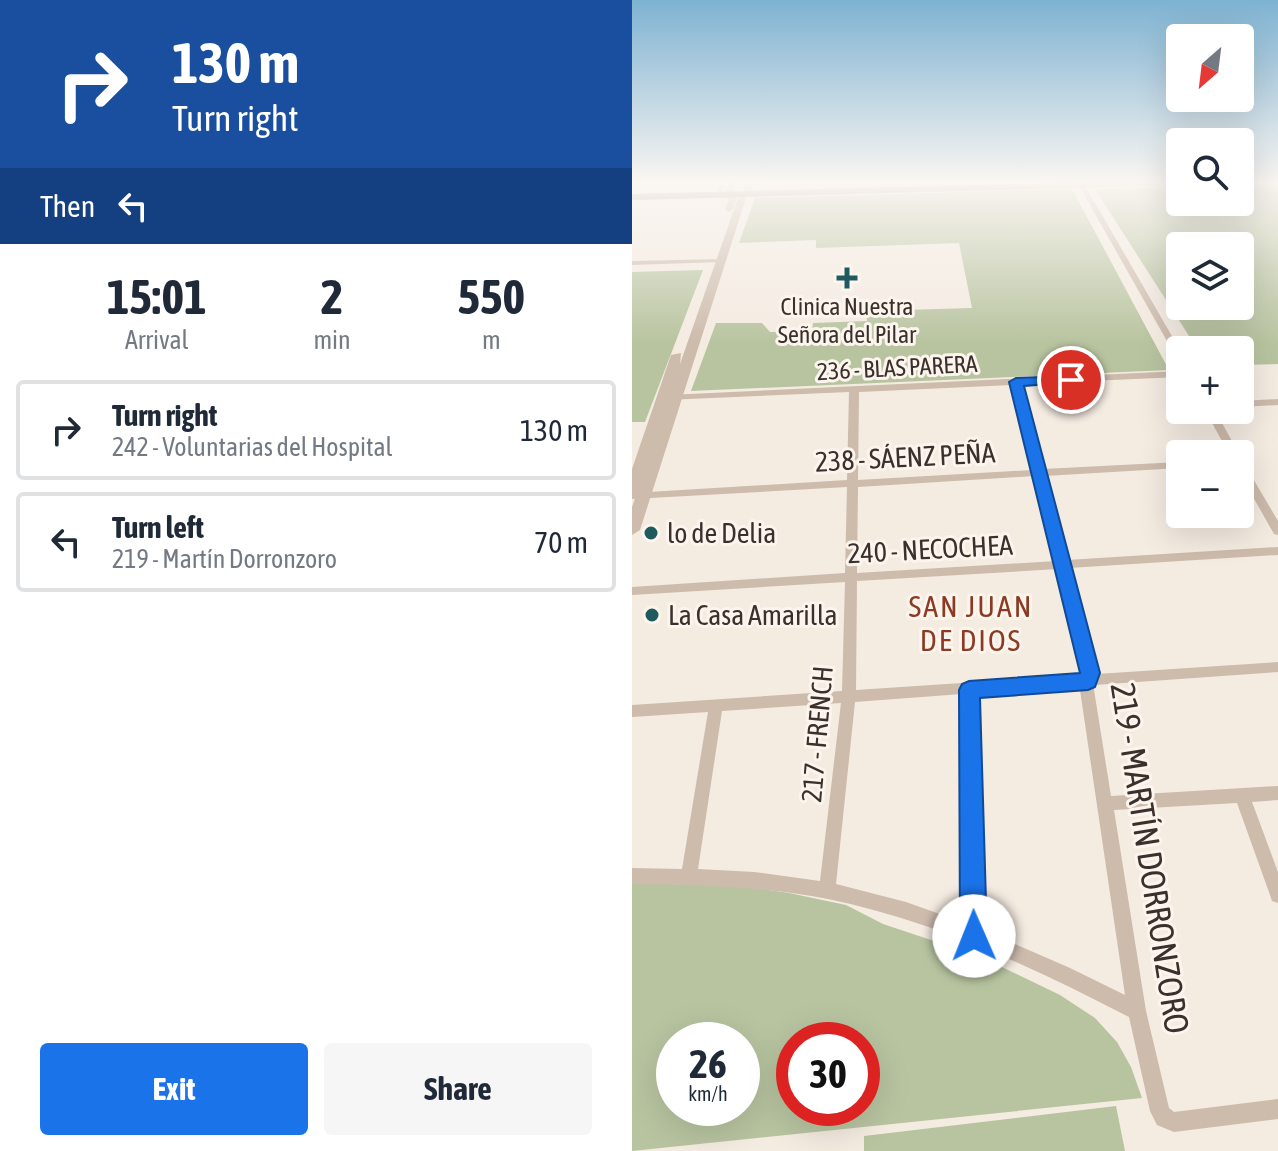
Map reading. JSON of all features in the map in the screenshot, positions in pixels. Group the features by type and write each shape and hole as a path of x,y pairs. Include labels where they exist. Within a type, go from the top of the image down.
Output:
{"street":[{"path":"632,530 636,494 723,236"},
{"path":"716,260 726,236"},
{"path":"1110,236 1168,336"},
{"path":"632,263 716,260"},
{"name":"236 - BLAS PARERA","path":"669,398 1166,375"},
{"name":"219 - MARTÍN DORRONZORO","path":"1016,382 1090,673 1087,690 1137,1011 1160,1111 1164,1118 1174,1122 1278,1109"},
{"name":"217 - FRENCH","path":"827,890 849,697 854,390"},
{"path":"1254,405 1278,404"},
{"name":"238 - SÁENZ PEÑA","path":"636,494 1166,466"},
{"path":"1254,488 1277,527"},
{"name":"240 - NECOCHEA","path":"632,591 1278,551"},
{"path":"632,711 1278,667"},
{"path":"969,690 974,936"},
{"path":"689,876 716,706"},
{"path":"1107,803 1278,793"},
{"path":"1242,796 1278,895"},
{"path":"632,876 689,876 827,890 974,936 1048,967 1137,1011"}],"green space":[{"path":"742,236 1097,236 1166,364 1166,370 691,391 716,323 762,323 770,332 812,331 813,323 867,321 867,311 972,308 959,243 816,248 816,240 739,243"},
{"path":"1125,236 1166,236 1166,300"},
{"path":"1254,236 1278,236 1278,364 1254,365 1254,336 1189,336 1179,320 1254,320"},
{"path":"703,270 645,422 632,422 632,272"},
{"path":"632,883 741,886 789,893 846,905 883,924 979,956 1060,995 1095,1018 1117,1042 1131,1067 1142,1098 880,1125 880,1022 776,1022 776,1126 873,1126 632,1151"},
{"path":"1116,1106 1125,1151 864,1151 864,1136"}],"place":[{"name":"Clinica Nuestra Señora del Pilar","path":"847,278"},
{"name":"lo de Delia","path":"651,533"},
{"name":"La Casa Amarilla","path":"652,615"}],"district":[{"name":"SAN JUAN DE DIOS","path":"971,624"}],"route":[{"path":"974,936 969,690 1088,681 1090,673 1016,382 1071,380"}]}
